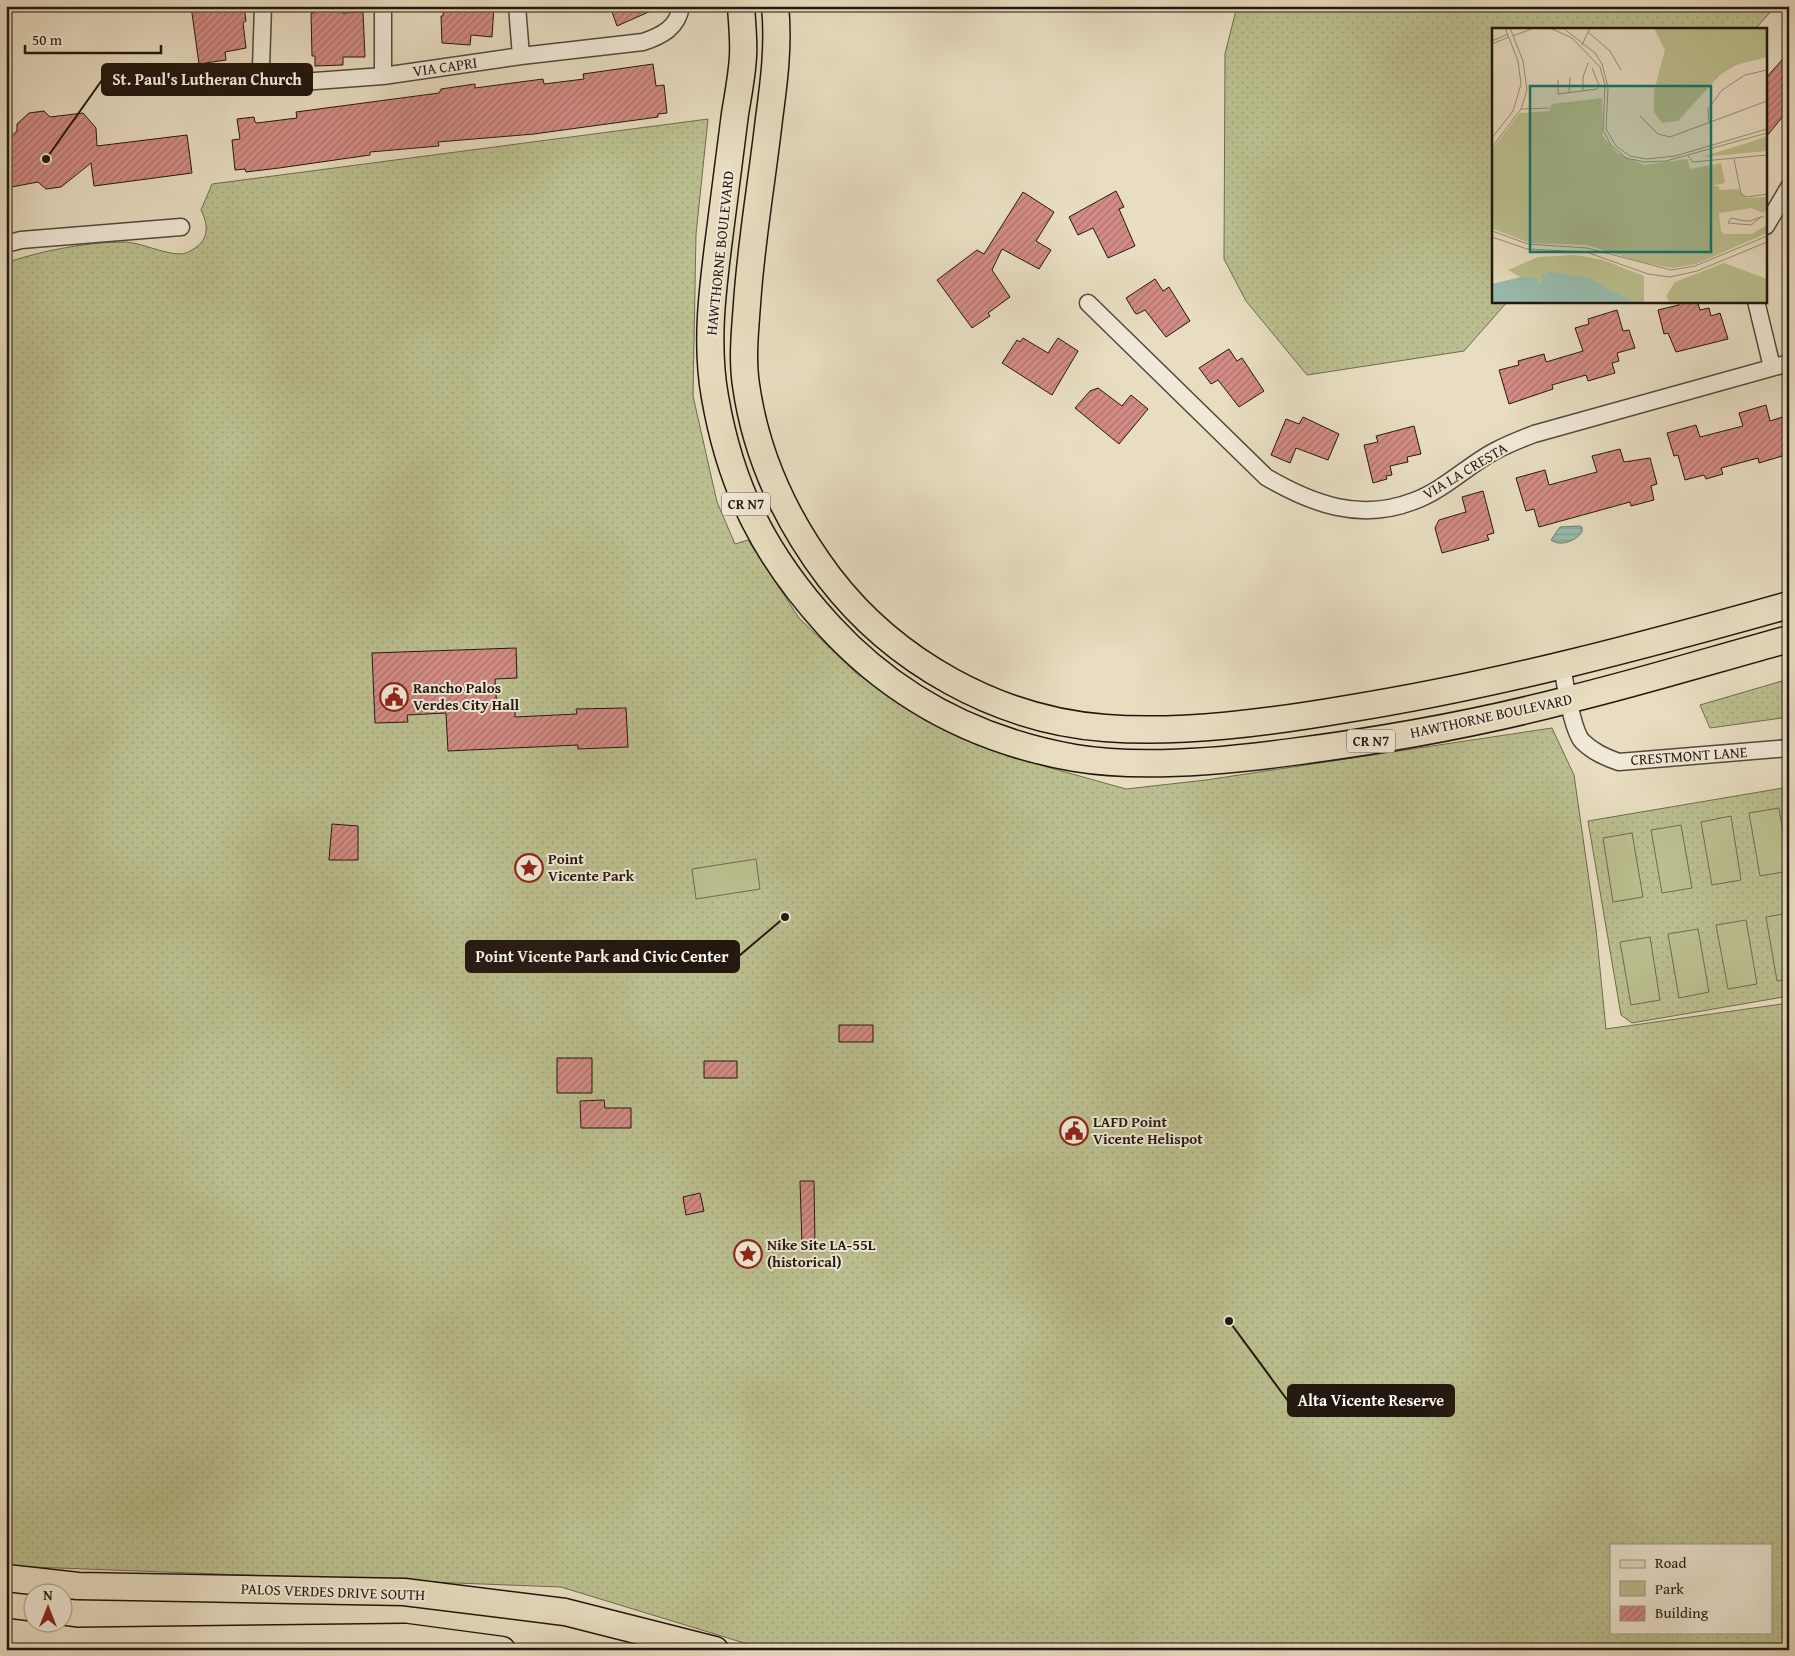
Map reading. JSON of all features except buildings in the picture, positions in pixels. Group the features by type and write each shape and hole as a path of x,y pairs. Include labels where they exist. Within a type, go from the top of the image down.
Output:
{"main road":[{"name":"HAWTHORNE BOULEVARD","path":"741,6 743,55 712,294 710,339 714,394 725,445 743,497 767,546 795,586 850,649 893,685 950,718 1014,744 1076,758 1124,763 1239,759 1352,745 1568,700 1789,639"},
{"name":"HAWTHORNE BOULEVARD","path":"775,6 775,74 749,272 745,336 746,382 754,426 777,494 812,554 849,603 890,641 945,678 992,702 1050,718 1104,728 1228,726 1312,715 1435,695 1562,666 1789,605"},
{"name":"PALOS VERDES DRIVE SOUTH","path":"6,1578 78,1586 404,1592 565,1612 715,1650"},
{"path":"6,1632 76,1641 405,1636 502,1650"}],"street":[{"name":"VIA CAPRI","path":"263,6 261,67 264,77 274,84 383,76 521,56 643,42 660,37 675,24 680,6"},
{"path":"383,76 384,6"},
{"path":"518,6 521,56"},
{"path":"1768,223 1789,188"},
{"path":"6,244 21,240 181,227"},
{"path":"1756,302 1772,367"},
{"name":"VIA LA CRESTA","path":"1088,303 1266,477 1294,494 1325,506 1356,510 1385,508 1414,501 1495,451 1534,434 1789,362"},
{"name":"CRESTMONT LANE","path":"1562,666 1568,700 1581,739 1600,755 1619,762 1789,748"}],"green space":[{"path":"1237,6 1776,6 1756,28 1492,28 1492,302 1507,302 1464,351 1307,375 1246,301 1224,259 1225,54"},
{"path":"708,119 696,234 693,396 717,502 735,544 748,540 799,618 856,673 926,721 1008,756 1126,789 1206,780 1552,728 1574,775 1596,929 1606,1029 1789,1003 1789,1650 767,1650 561,1587 6,1566 6,263 48,251 109,242 129,242 172,253 186,253 199,245 205,236 206,224 201,210 212,184"},
{"path":"1789,679 1789,717 1710,728 1700,705"},
{"path":"1789,787 1789,996 1632,1023 1621,1015 1588,821"},
{"path":"1779,808 1789,871 1760,876 1749,813"},
{"path":"1731,816 1741,880 1712,885 1701,822"},
{"path":"1681,825 1692,888 1662,893 1651,830"},
{"path":"1632,833 1643,897 1613,902 1603,838"},
{"path":"756,859 760,889 696,899 692,869"},
{"path":"1789,913 1789,979 1777,981 1766,917"},
{"path":"1746,920 1757,984 1728,989 1716,925"},
{"path":"1698,929 1709,992 1679,998 1668,934"},
{"path":"1650,937 1660,1000 1631,1005 1620,942"}],"water":[{"path":"1560,527 1582,527 1582,532 1568,542 1559,543 1551,540"}],"place":[{"name":"St. Paul's Lutheran Church","path":"46,159"},
{"name":"Rancho Palos Verdes City Hall","path":"394,697"},
{"name":"Point Vicente Park","path":"529,868"},
{"name":"Point Vicente Park and Civic Center","path":"785,917"},
{"name":"LAFD Point Vicente Helispot","path":"1074,1131"},
{"name":"Nike Site LA-55L (historical)","path":"748,1254"},
{"name":"Alta Vicente Reserve","path":"1229,1321"}]}
